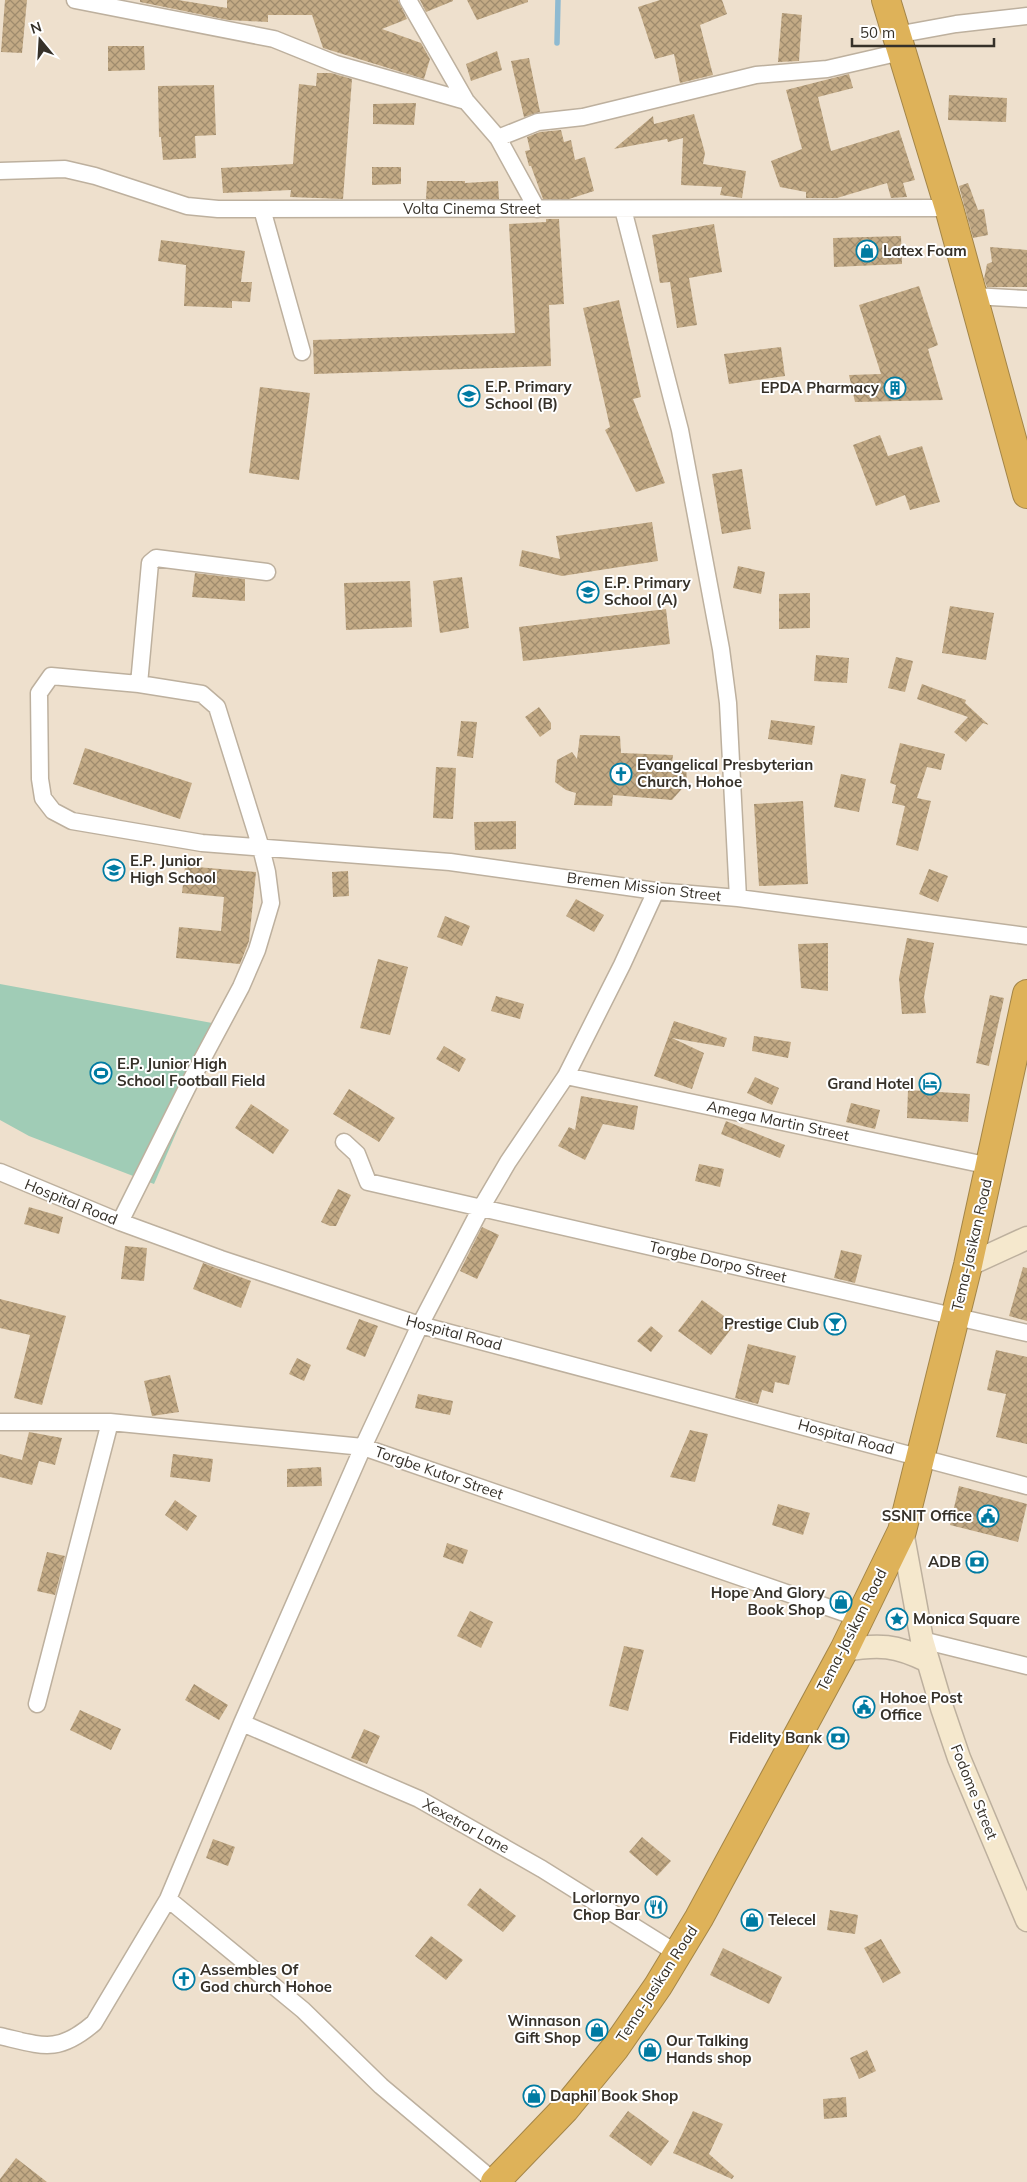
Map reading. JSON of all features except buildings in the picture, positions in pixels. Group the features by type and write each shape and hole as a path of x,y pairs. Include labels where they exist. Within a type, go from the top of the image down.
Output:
{"highway":[{"path":"886,0 950,208 1027,494"},
{"name":"Tema-Jasikan Road","path":"495,2182 564,2109 615,2048 678,1954 700,1918 844,1650 902,1531 968,1265 1027,994"}],"street":[{"path":"75,0 168,20 274,39 336,64 466,101"},
{"path":"408,0 466,101 498,138 537,209"},
{"path":"498,138 538,122 583,117 756,75 827,69 956,24 1027,16"},
{"name":"Volta Cinema Street","path":"0,171 65,168 187,206 218,209 950,208"},
{"path":"262,209 302,352"},
{"path":"622,209 680,430 721,649 728,703 738,898"},
{"path":"973,296 1027,300"},
{"path":"139,684 150,563 156,558 267,572"},
{"name":"Bremen Mission Street","path":"120,1222 189,1084 241,987 257,950 271,903 267,872 261,848 217,707 202,694 139,684 51,676 45,681 39,693 40,779 43,798 53,811 72,821 202,843 261,848 450,862 656,891 738,898 1027,936"},
{"path":"0,2036 42,2046 60,2044 76,2038 94,2023 168,1899 242,1723 363,1447 420,1325 481,1208 508,1162 566,1076 622,965 656,891"},
{"name":"Amega Martin Street","path":"566,1076 990,1166"},
{"name":"Torgbe Dorpo Street","path":"344,1142 358,1154 368,1182 1027,1333"},
{"name":"Hospital Road","path":"0,1172 120,1222 221,1259 420,1325 921,1456 1027,1486"},
{"path":"968,1265 1027,1238"},
{"name":"Torgbe Kutor Street","path":"0,1422 110,1422 363,1447 859,1618"},
{"path":"38,1704 110,1422"},
{"name":"Fodome Street","path":"902,1531 925,1650 959,1758 1021,1894 1027,1920"},
{"path":"844,1650 873,1645 890,1646 908,1652 925,1650 1027,1666"},
{"name":"Xexetror Lane","path":"242,1723 419,1800 542,1869 678,1954"},
{"name":"Tema-Jasikan Road","path":"168,1899 303,2010 381,2086 495,2182"}],"green space":[{"name":"E.P. Junior High School Football Field","path":"0,984 223,1025 154,1184 29,1136 0,1120"}],"waterway":[{"path":"557,43 558,0"}],"place":[{"name":"Latex Foam","path":"867,251"},
{"name":"EPDA Pharmacy","path":"895,388"},
{"name":"E.P. Primary School (B)","path":"469,396"},
{"name":"E.P. Primary School (A)","path":"588,592"},
{"name":"Evangelical Presbyterian Church, Hohoe","path":"621,774"},
{"name":"E.P. Junior High School","path":"114,870"},
{"name":"E.P. Junior High School Football Field","path":"101,1073"},
{"name":"Grand Hotel","path":"930,1084"},
{"name":"Prestige Club","path":"835,1324"},
{"name":"SSNIT Office","path":"988,1516"},
{"name":"ADB","path":"977,1562"},
{"name":"Hope And Glory Book Shop","path":"841,1602"},
{"name":"Monica Square","path":"897,1619"},
{"name":"Hohoe Post Office","path":"864,1707"},
{"name":"Fidelity Bank","path":"838,1738"},
{"name":"Lorlornyo Chop Bar","path":"656,1907"},
{"name":"Telecel","path":"752,1920"},
{"name":"Assembles Of God church Hohoe","path":"184,1979"},
{"name":"Winnason Gift Shop","path":"597,2030"},
{"name":"Our Talking Hands shop","path":"650,2050"},
{"name":"Daphil Book Shop","path":"534,2096"}]}
